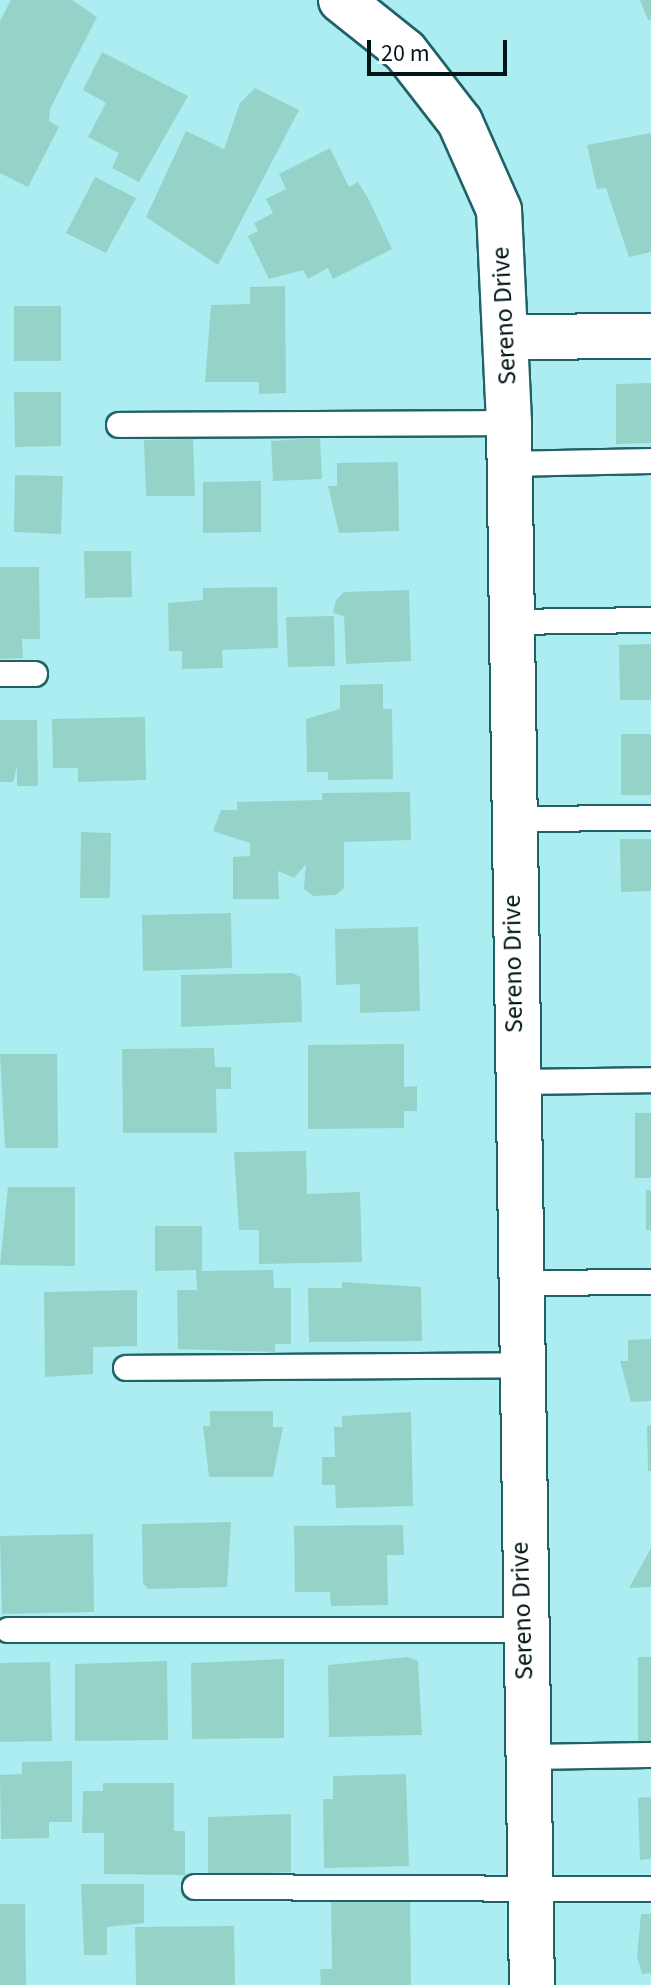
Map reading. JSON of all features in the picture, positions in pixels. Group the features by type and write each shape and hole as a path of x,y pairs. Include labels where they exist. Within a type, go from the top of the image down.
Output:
{"street":[{"name":"Sereno Drive","path":"341,0 405,51 460,122 499,210 507,337 509,819 522,1630 532,1985"},
{"path":"507,337 651,336"}],"lane":[{"path":"119,425 508,443 651,461"},
{"path":"509,622 651,620"},
{"path":"0,674 35,674"},
{"path":"509,819 651,818"},
{"path":"515,1082 651,1080"},
{"path":"517,1283 651,1282"},
{"path":"126,1368 518,1365"},
{"path":"8,1630 522,1630"},
{"path":"527,1757 651,1755"},
{"path":"195,1887 431,1883 529,1892 651,1889"}],"building":[{"path":"11,0 72,0 97,17 50,109 49,121 59,127 28,187 0,173 0,21"},
{"path":"640,0 651,0 651,19 648,20"},
{"path":"102,52 188,96 139,182 112,168 119,153 88,137 106,103 83,90"},
{"path":"255,88 299,110 218,265 146,217 186,131 224,149 240,103"},
{"path":"651,133 651,252 629,257 606,188 597,189 587,145"},
{"path":"330,148 349,187 358,182 392,249 333,279 328,268 308,279 303,270 269,279 248,236 258,231 254,223 273,213 266,199 286,189 279,174"},
{"path":"95,177 136,198 106,253 66,233"},
{"path":"285,286 286,393 259,394 259,382 205,382 211,305 250,304 250,287"},
{"path":"14,306 61,306 61,361 14,361"},
{"path":"651,383 651,443 616,444 616,384"},
{"path":"14,392 61,392 61,446 15,447"},
{"path":"320,438 322,479 273,481 271,441"},
{"path":"193,439 195,496 146,496 144,440"},
{"path":"398,462 399,531 339,533 328,486 337,486 337,463"},
{"path":"15,475 63,476 61,534 14,532"},
{"path":"261,481 261,532 203,533 203,482"},
{"path":"84,551 131,551 132,597 85,598"},
{"path":"0,567 39,567 40,639 22,639 23,658 0,659"},
{"path":"277,587 278,648 222,650 223,668 182,669 182,651 169,651 168,603 203,600 203,588"},
{"path":"409,590 411,661 346,664 344,616 333,613 336,600 344,592"},
{"path":"334,616 335,666 288,667 286,617"},
{"path":"651,644 651,700 620,700 619,645"},
{"path":"383,684 383,709 392,709 393,779 328,780 328,772 307,772 306,719 340,709 340,685"},
{"path":"145,717 146,780 78,782 78,768 53,768 52,719"},
{"path":"0,720 37,720 38,786 17,786 17,767 13,782 0,782"},
{"path":"621,734 651,734 651,795 621,795"},
{"path":"410,792 411,840 344,842 344,888 336,895 313,896 304,889 306,864 294,878 278,871 279,899 233,899 233,857 250,856 250,843 213,831 221,810 237,810 237,802 322,800 322,793"},
{"path":"81,832 111,833 110,898 80,898"},
{"path":"620,839 651,839 651,891 621,892"},
{"path":"231,913 232,968 143,971 142,915"},
{"path":"418,927 420,1011 360,1013 360,984 336,985 335,929"},
{"path":"292,973 301,977 302,1022 181,1027 181,975"},
{"path":"404,1044 404,1087 417,1086 417,1111 404,1111 404,1128 308,1129 308,1045"},
{"path":"214,1048 215,1067 231,1067 231,1089 216,1089 217,1133 123,1133 122,1049"},
{"path":"0,1054 57,1054 58,1148 5,1148"},
{"path":"635,1113 651,1113 651,1178 635,1178"},
{"path":"306,1151 307,1194 360,1192 362,1262 259,1264 259,1230 239,1230 234,1152"},
{"path":"8,1187 75,1187 75,1266 0,1265"},
{"path":"646,1190 651,1190 651,1230 646,1230"},
{"path":"155,1226 202,1226 202,1271 273,1270 274,1288 291,1288 291,1344 275,1344 275,1352 178,1349 177,1290 197,1290 196,1270 155,1271"},
{"path":"342,1282 421,1287 422,1341 309,1342 308,1288 342,1288"},
{"path":"137,1290 137,1346 93,1347 93,1374 45,1377 44,1292"},
{"path":"651,1339 651,1401 631,1402 620,1361 628,1361 628,1340"},
{"path":"210,1411 273,1411 273,1427 283,1427 273,1477 209,1477 203,1426 210,1426"},
{"path":"411,1412 413,1506 336,1508 335,1485 322,1485 322,1457 335,1457 334,1427 342,1427 342,1416"},
{"path":"651,1425 651,1471 648,1471 647,1426"},
{"path":"231,1522 227,1587 148,1589 143,1583 142,1524"},
{"path":"403,1525 404,1555 387,1555 388,1605 331,1606 330,1592 295,1592 294,1526"},
{"path":"93,1534 94,1612 2,1614 0,1536"},
{"path":"651,1548 651,1587 629,1588"},
{"path":"408,1657 418,1661 422,1735 329,1737 328,1665"},
{"path":"638,1657 651,1657 651,1741 638,1741"},
{"path":"284,1659 284,1738 192,1739 191,1663"},
{"path":"167,1661 168,1740 75,1741 75,1664"},
{"path":"50,1662 52,1741 0,1742 0,1663"},
{"path":"72,1761 72,1822 49,1822 49,1838 1,1839 0,1775 22,1774 22,1762"},
{"path":"406,1774 409,1866 324,1868 323,1799 333,1799 333,1776"},
{"path":"103,1783 174,1783 174,1831 185,1831 185,1875 104,1874 104,1833 82,1833 83,1791 103,1791"},
{"path":"651,1797 651,1859 640,1860 638,1798"},
{"path":"291,1814 291,1872 208,1876 208,1817"},
{"path":"81,1884 144,1884 144,1923 107,1927 107,1955 84,1955"},
{"path":"410,1898 411,1985 321,1985 320,1969 332,1969 331,1901"},
{"path":"0,1904 25,1904 26,1985 0,1985"},
{"path":"641,1914 651,1914 651,1973 642,1974 637,1956"},
{"path":"234,1926 235,1985 136,1985 135,1927"}]}
